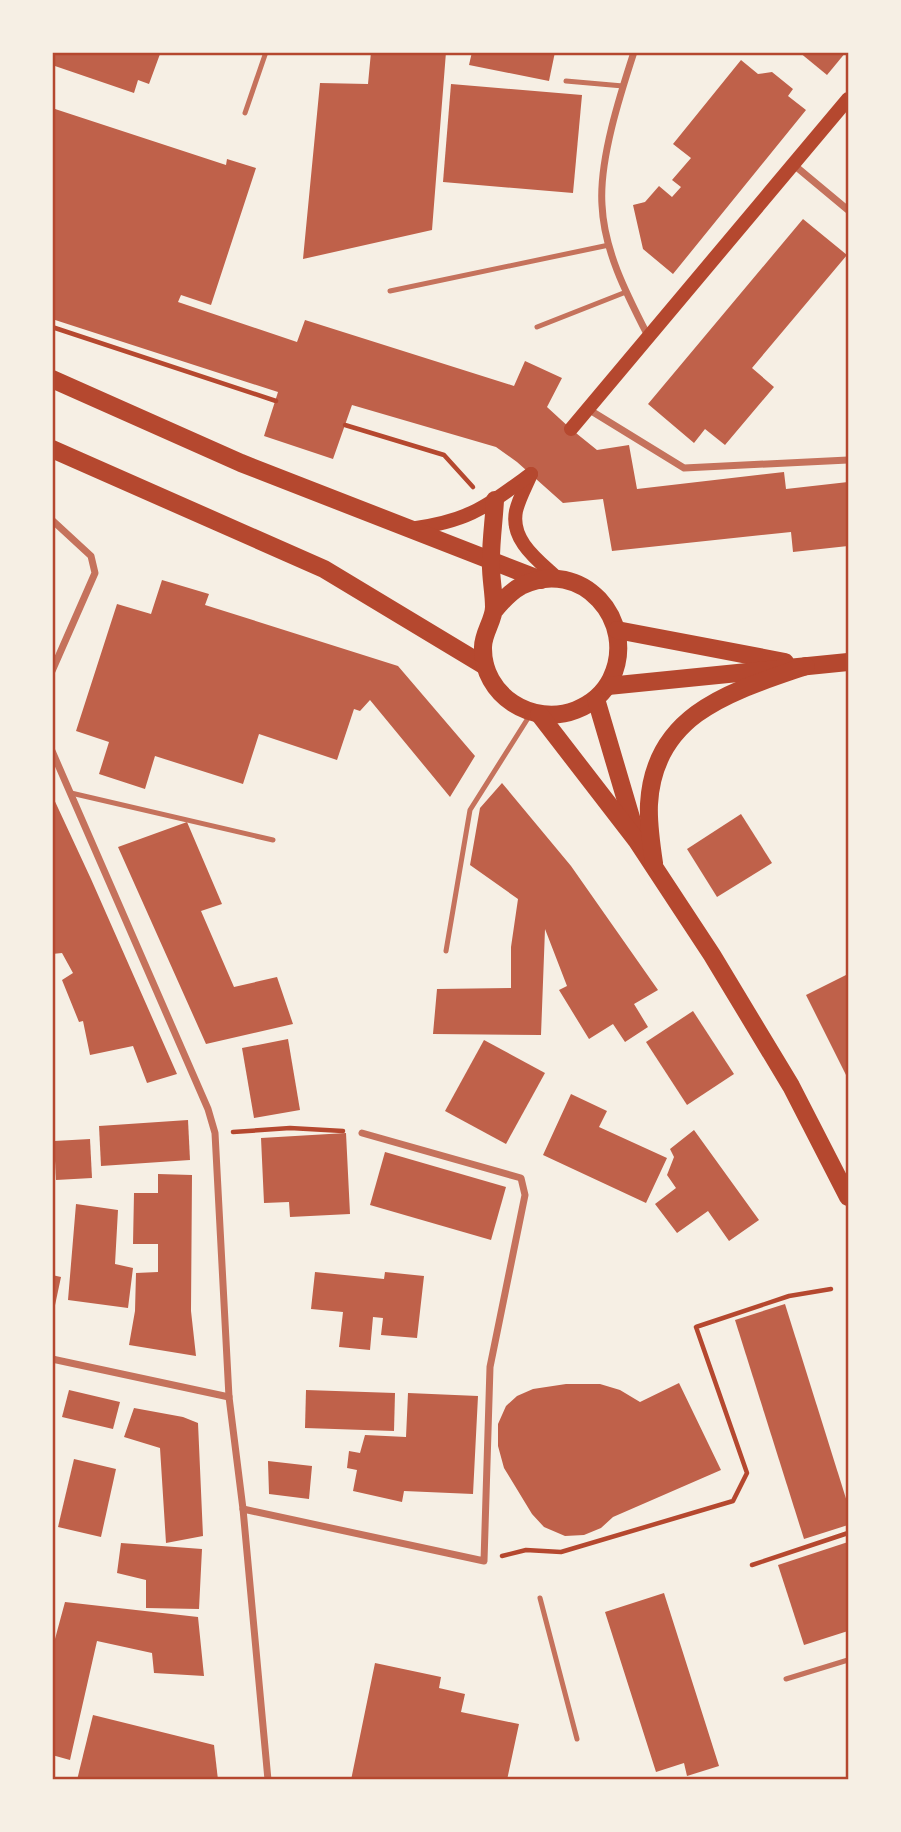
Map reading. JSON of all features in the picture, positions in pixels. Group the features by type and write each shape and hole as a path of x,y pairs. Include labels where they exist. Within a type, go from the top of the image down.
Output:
{"main road":[{"path":"571,429 849,99"},
{"path":"52,379 241,463 491,561 549,580 571,582 596,595 612,617 617,630 620,649 616,668 602,692 579,709 560,715 535,714"},
{"path":"52,449 324,569 485,666"},
{"path":"410,529 474,514 531,474 516,511 515,527 520,539 549,580"},
{"path":"494,611 491,561 495,500"},
{"path":"549,580 523,585 506,596 494,611 486,628 483,647 485,666 490,679 508,700 535,714 638,841 712,955 783,1074 849,1198"},
{"path":"617,630 806,666"},
{"path":"602,692 849,662"},
{"path":"654,869 649,800 655,772 668,740 692,715 717,699 806,666"},
{"path":"602,692 638,841"}],"street":[{"path":"634,52 602,171 602,206 609,245 626,292 649,337"},
{"path":"794,165 849,210"},
{"path":"588,409 684,468 849,460"},
{"path":"52,520 90,556 95,573 52,671"},
{"path":"52,751 208,1109 215,1133 229,1397 243,1509 268,1780"},
{"path":"243,1509 484,1561 490,1367 525,1195 521,1178 362,1133"},
{"path":"52,1359 229,1397"}],"lane":[{"path":"245,113 266,52"},
{"path":"566,80 623,86"},
{"path":"390,290 609,245"},
{"path":"537,327 626,292"},
{"path":"446,951 470,810 535,714"},
{"path":"71,793 272,840"},
{"path":"540,1598 577,1739"},
{"path":"786,1679 849,1660"}],"path":[{"path":"52,327 276,401"},
{"path":"345,425 444,455 477,492"},
{"path":"215,1133 290,1128 362,1133"},
{"path":"484,1561 526,1550 561,1552 733,1501 747,1473 696,1327 789,1296 831,1289"},
{"path":"752,1565 849,1533"}],"building":[{"path":"56,52 160,54 149,84 138,80 134,93 52,65"},
{"path":"371,52 446,52 432,230 303,259 320,83 368,84"},
{"path":"472,52 555,52 549,81 469,65"},
{"path":"799,52 846,52 827,75"},
{"path":"741,60 758,74 772,72 793,89 788,96 806,110 673,274 643,249 633,205 645,202 659,186 672,197 681,187 672,180 691,158 673,144"},
{"path":"451,84 582,95 573,193 443,182"},
{"path":"52,108 226,165 227,159 256,168 211,305 181,295 178,302 297,342 305,320 514,386 525,361 562,378 547,407 597,450 629,445 637,489 784,472 786,489 848,482 848,546 793,552 791,532 612,551 603,499 563,503 496,447 352,405 333,459 264,436 278,392 52,319"},
{"path":"803,219 847,255 752,368 774,387 725,445 705,429 694,443 648,404"},
{"path":"162,580 209,594 205,605 398,666 475,756 450,797 370,700 360,711 354,709 337,760 259,734 243,784 155,756 145,789 99,774 109,742 76,731 117,604 151,614"},
{"path":"502,783 571,866 658,990 634,1004 648,1027 625,1042 613,1024 589,1039 559,990 567,986 545,929 541,1035 433,1034 437,989 511,988 511,947 518,899 470,865 480,808"},
{"path":"52,795 177,1074 147,1083 133,1046 90,1055 83,1021 79,1022 62,980 73,973 62,953 52,954"},
{"path":"741,814 772,863 717,897 687,849"},
{"path":"187,822 222,904 201,911 234,987 277,977 293,1024 206,1044 118,847"},
{"path":"848,974 848,1079 806,995"},
{"path":"693,1011 734,1074 687,1105 646,1042"},
{"path":"288,1039 300,1110 254,1118 242,1048"},
{"path":"484,1040 545,1073 506,1144 445,1111"},
{"path":"571,1094 607,1111 599,1127 667,1158 646,1203 543,1155"},
{"path":"188,1120 190,1160 101,1166 99,1126"},
{"path":"694,1130 759,1220 729,1241 708,1211 677,1233 655,1204 676,1188 667,1175 674,1157 670,1149"},
{"path":"346,1133 350,1214 290,1217 289,1202 264,1203 261,1138"},
{"path":"90,1139 92,1178 56,1180 54,1141"},
{"path":"385,1152 506,1187 491,1240 370,1205"},
{"path":"158,1174 192,1175 191,1311 196,1356 129,1345 135,1311 136,1273 158,1272 158,1244 133,1244 134,1193 158,1193"},
{"path":"76,1204 118,1210 115,1264 133,1268 128,1308 68,1300"},
{"path":"315,1272 384,1279 385,1272 424,1276 417,1338 381,1335 383,1318 373,1317 370,1350 339,1347 343,1312 311,1309"},
{"path":"52,1275 61,1277 54,1310 52,1310"},
{"path":"785,1304 848,1505 848,1525 804,1539 735,1320"},
{"path":"679,1383 721,1470 613,1517 601,1528 584,1535 565,1536 544,1527 532,1514 504,1468 498,1446 498,1424 506,1406 517,1396 533,1389 566,1384 600,1384 620,1390 640,1402"},
{"path":"69,1390 120,1402 113,1429 62,1417"},
{"path":"306,1390 395,1393 394,1431 305,1428"},
{"path":"408,1393 478,1396 473,1494 404,1491 402,1502 353,1491 357,1470 347,1468 349,1451 360,1453 365,1435 406,1437"},
{"path":"134,1408 183,1417 198,1423 203,1536 166,1543 160,1448 124,1437"},
{"path":"74,1459 116,1469 101,1537 58,1527"},
{"path":"268,1461 312,1466 309,1499 269,1494"},
{"path":"848,1542 848,1631 804,1645 778,1565"},
{"path":"121,1543 202,1549 199,1609 146,1608 146,1580 117,1573"},
{"path":"664,1593 719,1766 687,1776 684,1763 656,1772 605,1612"},
{"path":"65,1602 198,1617 204,1676 154,1673 152,1653 97,1641 70,1760 52,1755 52,1650"},
{"path":"375,1663 441,1677 439,1688 465,1694 461,1712 519,1724 507,1780 351,1780"},
{"path":"93,1715 214,1745 218,1780 77,1780"}]}
